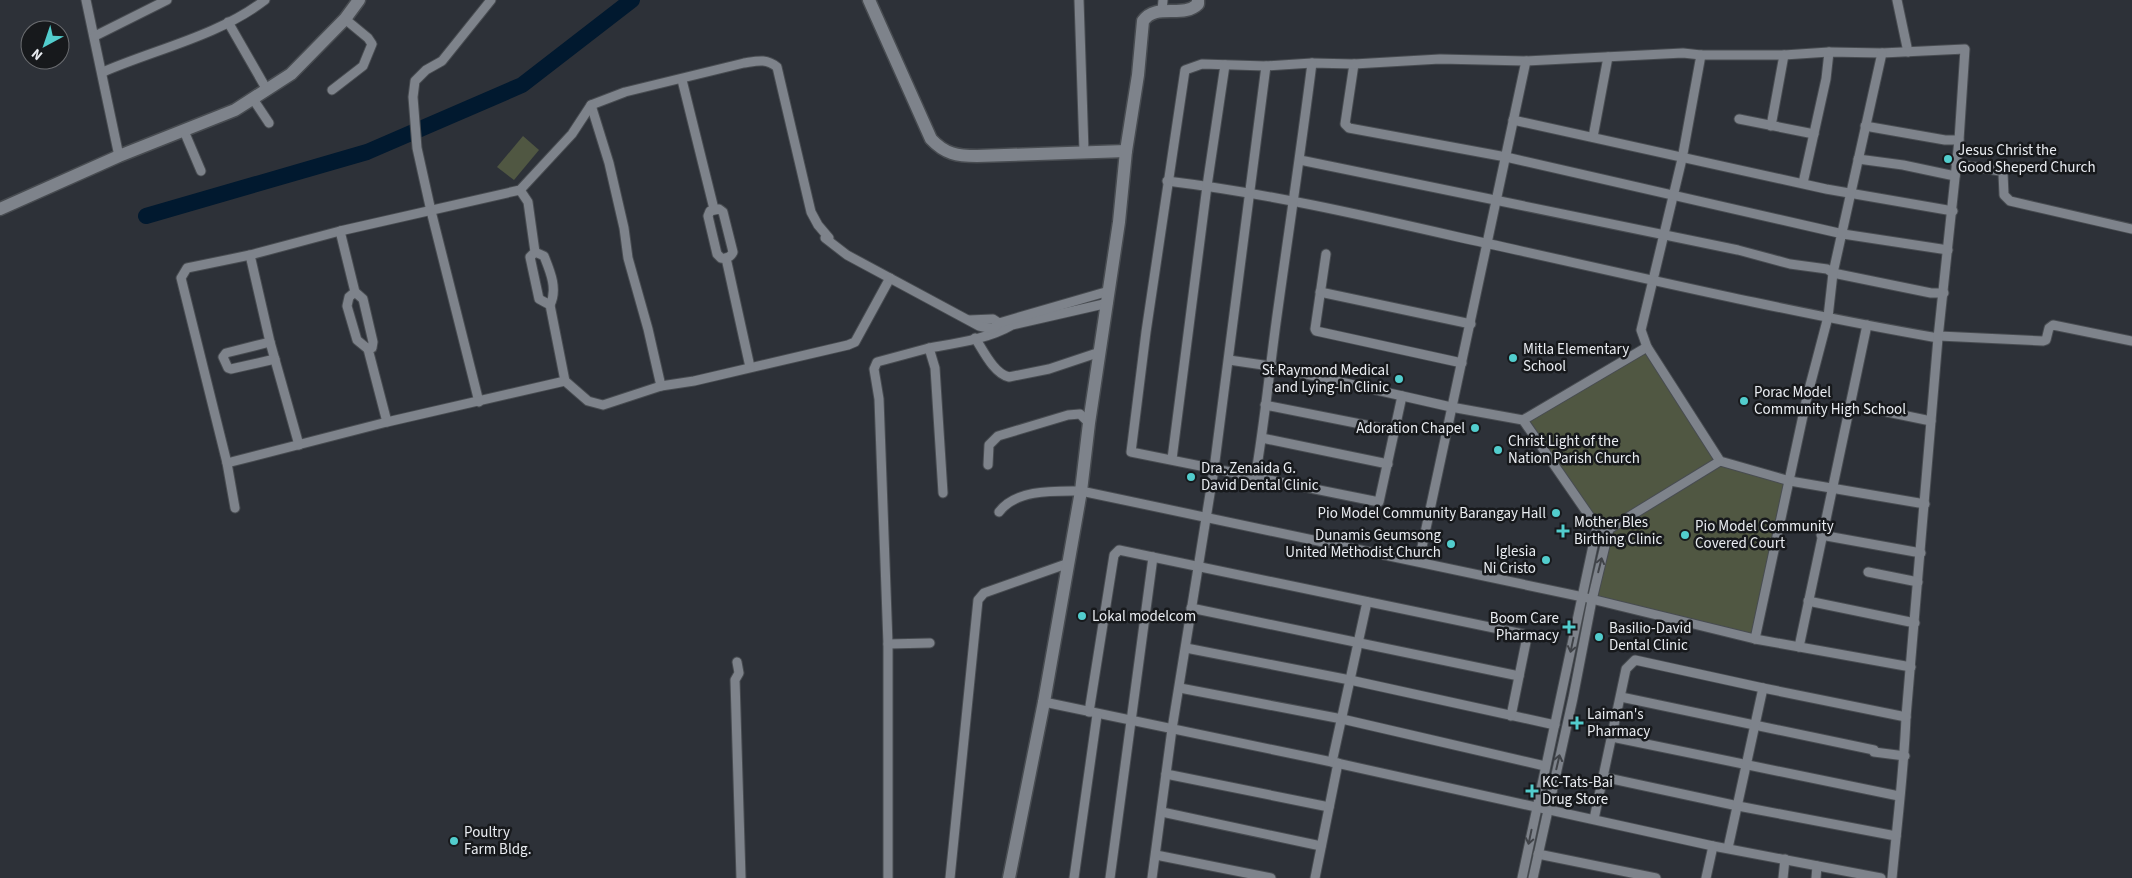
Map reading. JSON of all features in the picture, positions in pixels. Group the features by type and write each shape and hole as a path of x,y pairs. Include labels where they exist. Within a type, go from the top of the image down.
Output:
{"street":[{"path":"86,0 103,72 119,156"},
{"path":"95,36 167,0"},
{"path":"103,72 194,38 228,22 265,0"},
{"path":"0,208 119,156 235,110 291,74 345,19 359,0"},
{"path":"479,402 431,210 416,134 413,97 415,81 426,70 442,61 491,0"},
{"path":"869,0 931,139 941,149 956,156 1126,151"},
{"path":"1079,0 1084,151"},
{"path":"1008,878 1044,702 1081,491 1089,423 1109,297 1126,151 1138,76 1143,21 1147,15 1162,5 1191,8 1198,4 1198,0"},
{"path":"1897,0 1908,52"},
{"path":"332,90 363,66 372,44 368,38 345,19"},
{"path":"228,22 267,90"},
{"path":"1402,396 1380,500 1376,502 1131,452 1167,180 1185,70 1202,64 1266,66 1312,63 1354,64 1440,59 1526,61 1683,53 1701,55 1784,55 1829,52 1882,53 1965,49 1960,140 1956,164 1953,211 1931,421 1906,717 1905,756 1899,796 1892,878"},
{"path":"1803,183 1826,79 1829,52"},
{"path":"1755,639 1807,397 1828,316 1833,273 1882,53"},
{"path":"1701,55 1682,159 1641,330 1647,347 1720,461 1790,481 1925,504"},
{"path":"1771,126 1784,55"},
{"path":"1593,137 1608,57"},
{"path":"235,508 227,463 182,278 187,268 250,255 340,231 520,190 572,134 591,105 625,92 762,60 770,61 777,66 811,212 818,225 829,238 825,238 848,255 969,320 992,318 999,323 1109,297"},
{"path":"1419,561 1526,61"},
{"path":"1255,478 1312,63"},
{"path":"1354,64 1345,124 1349,128 1506,157 1843,234 1948,250"},
{"path":"1172,459 1207,186 1225,65"},
{"path":"1152,878 1172,729 1214,469 1266,66"},
{"path":"682,80 714,210"},
{"path":"253,99 270,123"},
{"path":"591,105 608,163 624,228 628,258 648,329 661,386"},
{"path":"1739,119 1814,134"},
{"path":"1513,120 1682,159 1851,194 1953,211"},
{"path":"1866,126 1945,140 1960,140"},
{"path":"184,131 201,170"},
{"path":"1858,159 1903,165 1955,176"},
{"path":"1300,160 1738,250 1790,264 1827,269 1833,273 1931,293 1944,293"},
{"path":"1956,164 2000,170 2003,173 2004,195 2010,201 2132,229"},
{"path":"1167,180 1293,200 1653,281 1866,325 1939,337 2043,341 2046,340 2049,328 2053,325 2132,341"},
{"path":"520,190 528,202 535,252"},
{"path":"714,210 722,210 729,238 732,252 726,258 721,258 717,254 708,216 708,212 714,210"},
{"path":"340,231 355,292 363,299 374,342 372,348 368,349"},
{"path":"535,252 544,256 549,269 554,295 550,305 565,381 588,401 603,405 661,386 855,342 890,278"},
{"path":"535,252 530,257 539,299 550,305"},
{"path":"1326,254 1316,331 1462,363"},
{"path":"250,255 270,342 298,445"},
{"path":"726,258 750,367"},
{"path":"355,292 349,297 347,306 357,340 368,349 387,422"},
{"path":"1320,292 1471,324"},
{"path":"888,878 888,644 879,392 874,369 877,362 1002,331 1012,324 1109,297"},
{"path":"1799,647 1821,536 1834,487 1866,325"},
{"path":"975,338 1003,376 1009,377 1049,368 1100,352"},
{"path":"270,342 226,353 223,357 228,368 231,369 275,360"},
{"path":"1229,360 1270,366 1451,407 1523,420 1647,347"},
{"path":"929,348 935,368 943,493"},
{"path":"227,463 387,422 565,381"},
{"path":"1266,405 1396,431"},
{"path":"1873,409 1931,421"},
{"path":"988,465 989,445 998,436 1068,415 1080,414 1089,423"},
{"path":"1523,420 1597,527 1609,530"},
{"path":"1262,438 1388,464"},
{"path":"1522,878 1555,725 1587,598 1609,530 1720,461"},
{"path":"999,512 1011,500 1048,492 1081,491 1419,561 1587,598 1755,639 1911,667"},
{"path":"1533,878 1573,698 1597,527"},
{"path":"1821,536 1921,553"},
{"path":"1074,878 1114,555 1120,550 1198,568 1526,635 1511,716"},
{"path":"1110,878 1153,557"},
{"path":"950,878 978,600 984,593 1069,563"},
{"path":"1868,572 1918,582"},
{"path":"1808,601 1915,623"},
{"path":"1315,878 1342,719 1367,602"},
{"path":"1191,608 1519,676"},
{"path":"888,644 930,643"},
{"path":"1186,648 1350,680 1555,725"},
{"path":"1594,819 1627,667 1637,659 1763,688 1906,717"},
{"path":"737,662 739,673 734,680 741,878"},
{"path":"1180,688 1342,719 1545,766"},
{"path":"1728,848 1763,688"},
{"path":"1621,697 1874,750 1874,752 1905,756"},
{"path":"1044,702 1093,714 1335,763 1713,846 1785,859 1850,876 1881,878"},
{"path":"1612,737 1899,796"},
{"path":"1166,774 1328,807"},
{"path":"1603,777 1738,806 1896,836"},
{"path":"1162,812 1321,846"},
{"path":"1706,878 1713,846"},
{"path":"1538,854 1656,878"},
{"path":"1156,855 1271,878"},
{"path":"1783,878 1785,859"},
{"path":"1816,878 1817,866"}],"green space":[{"path":"523,136 539,150 514,180 497,167"},
{"path":"1647,347 1720,461 1790,481 1755,639 1592,600 1609,530 1597,527 1523,420"}],"waterway":[{"path":"146,216 367,152 522,85 632,0"}],"place":[{"name":"Jesus Christ the Good Sheperd Church","path":"1948,159"},
{"name":"Mitla Elementary School","path":"1513,358"},
{"name":"St Raymond Medical and Lying-In Clinic","path":"1399,379"},
{"name":"Porac Model Community High School","path":"1744,401"},
{"name":"Adoration Chapel","path":"1475,428"},
{"name":"Christ Light of the Nation Parish Church","path":"1498,450"},
{"name":"Dra. Zenaida G. David Dental Clinic","path":"1191,477"},
{"name":"Pio Model Community Barangay Hall","path":"1556,513"},
{"name":"Mother Bles Birthing Clinic","path":"1563,531"},
{"name":"Pio Model Community Covered Court","path":"1685,535"},
{"name":"Dunamis Geumsong United Methodist Church","path":"1451,544"},
{"name":"Iglesia Ni Cristo","path":"1546,560"},
{"name":"Lokal modelcom","path":"1082,616"},
{"name":"Boom Care Pharmacy","path":"1569,627"},
{"name":"Basilio-David Dental Clinic","path":"1599,637"},
{"name":"Laiman's Pharmacy","path":"1577,723"},
{"name":"KC-Tats-Bai Drug Store","path":"1532,791"},
{"name":"Poultry Farm Bldg.","path":"454,841"}]}
